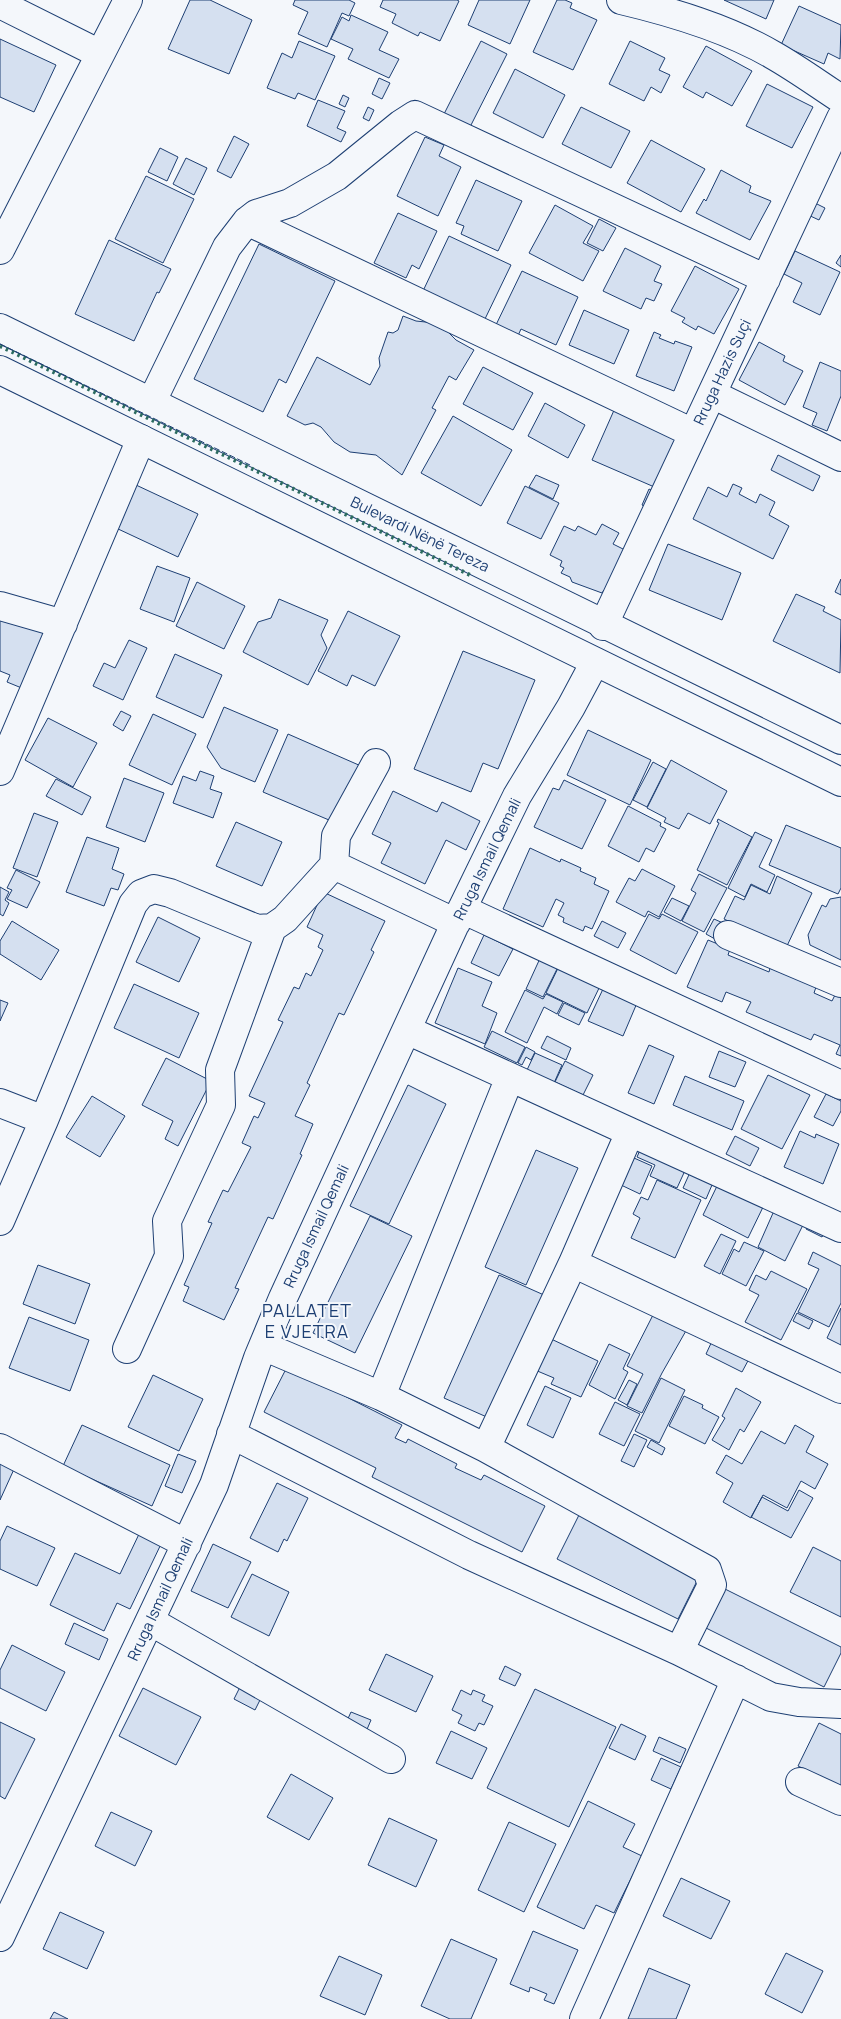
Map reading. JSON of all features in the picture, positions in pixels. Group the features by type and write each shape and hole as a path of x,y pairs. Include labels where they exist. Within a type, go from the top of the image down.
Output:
{"street":[{"path":"0,250 128,0"},
{"path":"621,0 656,8 718,30 772,54 841,99"},
{"path":"0,4 100,54"},
{"path":"152,401 227,247 247,221 256,214 290,203 337,176 401,124 415,115 766,279"},
{"name":"Rruga Hazis Suçi","path":"603,626 766,279 832,159 841,118"},
{"path":"247,221 693,434"},
{"name":"Bulevardi Nënë Tereza","path":"0,328 152,401 603,626 841,740"},
{"path":"0,370 841,782"},
{"path":"712,394 841,457"},
{"path":"0,771 141,439"},
{"path":"0,606 63,624"},
{"name":"Rruga Ismail Qemali","path":"0,1937 214,1485 263,1346 283,1298 459,916 518,796 571,707 594,662"},
{"path":"0,1221 133,904 141,894 154,889 170,893 257,929 272,928 285,919 334,865 336,836 376,763"},
{"path":"334,865 459,916 841,1085"},
{"path":"127,1349 169,1256 167,1221 221,1106 220,1070 272,928"},
{"path":"728,936 841,983"},
{"path":"407,1030 841,1228"},
{"path":"381,1396 510,1077"},
{"path":"0,1103 44,1120"},
{"path":"486,1448 572,1263 630,1132"},
{"path":"572,1263 841,1388"},
{"path":"263,1346 381,1396 486,1448 707,1570 712,1585 679,1651"},
{"path":"231,1434 469,1555 679,1651 771,1697 799,1702 841,1704"},
{"path":"0,1448 187,1544"},
{"path":"150,1621 391,1759"},
{"path":"584,2019 736,1679"},
{"path":"800,1782 841,1800"}],"building":[{"path":"190,0 210,0 252,20 229,74 168,49"},
{"path":"295,0 349,0 355,3 349,16 342,13 327,47 298,34 308,12 293,5"},
{"path":"383,0 459,1 440,41 420,32 418,36 392,23 396,14 380,7"},
{"path":"479,0 530,0 510,44 468,25"},
{"path":"557,0 565,0 572,3 570,8 597,20 573,70 533,52"},
{"path":"724,0 774,0 766,19"},
{"path":"799,6 841,25 840,59 828,53 824,64 781,45"},
{"path":"351,15 388,32 379,50 399,59 389,78 348,59 353,49 331,39 342,17 349,21"},
{"path":"0,39 56,65 34,112 0,97"},
{"path":"299,41 335,56 315,100 298,93 295,99 267,88 282,53 292,58"},
{"path":"481,41 507,54 470,127 444,114"},
{"path":"630,41 665,58 659,70 670,75 661,93 651,87 644,101 609,84"},
{"path":"706,46 752,71 732,106 706,92 703,98 683,87"},
{"path":"515,69 565,95 543,138 493,113"},
{"path":"379,78 390,83 382,99 372,94"},
{"path":"767,84 813,107 792,148 746,126"},
{"path":"343,95 349,98 345,107 339,104"},
{"path":"318,100 345,111 337,128 346,132 341,142 307,126"},
{"path":"368,107 374,110 369,121 363,118"},
{"path":"581,107 630,131 611,168 562,144"},
{"path":"234,136 249,144 231,178 217,171"},
{"path":"425,137 444,145 439,156 461,167 438,216 397,196"},
{"path":"651,140 705,169 681,212 627,183"},
{"path":"160,148 178,157 167,181 148,172"},
{"path":"186,158 207,168 194,195 173,184"},
{"path":"721,170 751,186 749,192 771,201 750,240 696,213 704,199 706,201"},
{"path":"146,176 194,199 163,263 115,239"},
{"path":"476,180 522,201 498,251 461,234 464,226 456,223"},
{"path":"813,202 825,208 819,220 806,214"},
{"path":"555,205 593,226 583,243 599,251 583,281 529,253"},
{"path":"398,213 437,231 419,269 412,265 406,278 374,263"},
{"path":"599,219 616,228 603,251 587,243"},
{"path":"449,236 511,265 484,321 423,291"},
{"path":"109,240 171,269 159,293 157,292 134,341 75,314"},
{"path":"259,244 335,281 286,383 279,379 263,412 194,379"},
{"path":"625,248 661,266 654,281 662,284 654,301 646,298 641,309 603,291"},
{"path":"795,251 840,272 820,315 793,302 802,283 784,274"},
{"path":"841,255 841,267 836,263"},
{"path":"695,266 739,289 714,334 698,326 696,330 682,322 685,318 671,311"},
{"path":"522,271 578,297 556,345 521,329 516,340 494,329"},
{"path":"584,310 629,330 614,364 569,345"},
{"path":"403,316 416,321 435,323 445,329 456,340 474,350 456,380 449,376 432,408 436,410 402,475 376,455 350,452 334,442 321,427 313,423 305,425 287,416 317,357 370,385 380,366 379,358 388,332 393,333 398,330"},
{"path":"654,332 661,335 659,338 674,344 675,341 692,347 674,391 636,376"},
{"path":"759,342 785,356 783,361 803,371 785,405 739,380"},
{"path":"820,362 841,371 841,396 827,431 812,425 817,413 803,407"},
{"path":"483,367 533,393 513,430 463,404"},
{"path":"545,403 585,425 568,458 528,436"},
{"path":"615,408 683,435 659,489 592,460"},
{"path":"453,416 512,450 481,506 421,473"},
{"path":"778,455 820,476 813,491 771,470"},
{"path":"536,475 559,485 553,499 529,487"},
{"path":"733,484 742,488 739,494 756,503 760,494 775,502 769,515 789,526 773,559 693,519 708,487 727,497"},
{"path":"136,485 198,514 178,557 116,528"},
{"path":"525,486 559,503 541,539 507,523"},
{"path":"649,489 655,492 648,508 642,505"},
{"path":"602,524 619,533 613,544 629,552 609,592 604,590 602,593 572,582 570,577 561,573 564,568 560,566 562,561 550,555 564,526 575,531 578,526 596,535"},
{"path":"668,544 741,573 722,620 649,590"},
{"path":"157,566 190,578 174,622 140,609"},
{"path":"841,579 841,595 835,592"},
{"path":"197,582 245,606 224,649 176,626"},
{"path":"796,594 825,607 823,611 841,620 840,673 773,641"},
{"path":"279,599 328,620 321,635 327,648 308,685 243,652 258,622 271,618"},
{"path":"348,611 400,636 375,686 352,675 347,686 318,671"},
{"path":"0,614 52,635 29,691 7,682 10,675 0,671"},
{"path":"129,640 147,648 123,700 93,686 104,663 115,668"},
{"path":"463,651 535,680 498,769 483,763 471,792 414,769"},
{"path":"175,654 222,675 203,718 156,697"},
{"path":"224,707 278,730 255,782 221,768 207,747"},
{"path":"121,711 131,716 123,731 113,725"},
{"path":"153,714 196,734 172,785 129,765"},
{"path":"48,718 97,743 73,787 25,760"},
{"path":"588,730 651,760 630,805 567,775"},
{"path":"288,734 361,766 336,823 263,792"},
{"path":"671,760 727,791 710,824 688,813 679,829 664,822 666,818 647,808"},
{"path":"653,762 666,769 647,807 633,800"},
{"path":"200,771 214,776 210,789 222,793 213,818 173,803 183,776 196,781"},
{"path":"124,778 164,793 145,842 106,827"},
{"path":"56,779 91,797 82,815 46,796"},
{"path":"564,780 606,800 582,849 534,827 553,788 559,790"},
{"path":"393,791 437,812 442,802 480,821 466,850 446,840 425,884 381,863 391,843 372,834"},
{"path":"628,806 661,823 660,826 666,829 654,852 646,848 639,862 608,846"},
{"path":"34,813 58,822 37,877 13,868"},
{"path":"718,819 752,837 727,885 697,870 719,823 717,822"},
{"path":"236,822 282,842 262,886 216,866"},
{"path":"786,825 841,848 841,888 838,894 769,865"},
{"path":"755,832 772,840 759,867 775,875 767,892 751,884 745,897 728,888"},
{"path":"87,837 119,848 112,869 124,874 118,890 111,888 104,906 66,892"},
{"path":"530,848 560,862 561,859 581,868 580,871 596,878 594,884 609,891 592,929 585,926 583,931 563,922 564,918 558,915 564,903 556,899 543,927 503,909"},
{"path":"642,869 675,886 659,917 648,911 645,917 616,902 629,878 635,881"},
{"path":"16,870 40,882 27,908 7,899 12,890 7,888"},
{"path":"699,874 727,888 704,932 682,921 696,893 691,890"},
{"path":"777,876 812,893 786,948 724,919 735,896 744,900 751,885 770,894"},
{"path":"0,887 9,892 5,900 9,903 3,916 0,914"},
{"path":"323,892 385,921 371,950 374,952 344,1015 339,1013 307,1083 310,1085 295,1116 313,1124 300,1154 302,1155 273,1219 268,1217 235,1288 239,1289 224,1320 183,1301 189,1287 184,1285 212,1223 208,1222 223,1190 228,1192 251,1147 242,1143 254,1116 258,1118 265,1103 249,1096 283,1022 278,1020 294,987 299,989 306,973 311,976 323,950 318,947 323,935 307,927"},
{"path":"841,897 841,960 810,945 808,935 822,905 826,907 830,899"},
{"path":"672,898 689,906 681,921 664,912"},
{"path":"649,914 659,919 662,914 698,932 676,974 630,950"},
{"path":"158,917 200,938 179,982 136,962"},
{"path":"714,919 723,923 715,939 706,934"},
{"path":"12,921 59,950 41,980 0,954 0,941"},
{"path":"602,921 626,933 618,948 594,936"},
{"path":"484,935 513,949 499,976 471,963"},
{"path":"708,940 730,949 728,955 769,972 770,968 816,987 814,993 832,1001 836,993 841,996 841,1056 836,1054 840,1045 814,1034 811,1040 746,1012 751,1002 726,992 722,1002 687,987"},
{"path":"542,954 560,963 543,997 526,989"},
{"path":"560,964 601,984 587,1013 546,993"},
{"path":"458,968 492,982 482,1006 497,1013 485,1044 435,1023"},
{"path":"134,984 199,1013 179,1058 114,1028"},
{"path":"603,989 637,1003 623,1036 588,1021"},
{"path":"525,990 543,999 546,994 563,1002 557,1014 544,1007 527,1043 505,1032"},
{"path":"0,1000 8,1003 0,1021"},
{"path":"564,1003 585,1013 579,1025 558,1015"},
{"path":"492,1031 525,1047 517,1063 484,1047"},
{"path":"547,1036 571,1048 566,1060 541,1048"},
{"path":"649,1045 674,1056 654,1104 628,1093"},
{"path":"526,1047 535,1052 531,1060 526,1057 522,1065 518,1063"},
{"path":"719,1051 746,1062 735,1087 709,1077"},
{"path":"535,1053 562,1065 554,1083 527,1070"},
{"path":"166,1058 211,1081 178,1146 165,1139 173,1121 142,1105"},
{"path":"565,1061 593,1075 583,1095 555,1082"},
{"path":"768,1075 810,1095 782,1149 741,1129"},
{"path":"685,1076 744,1101 732,1130 673,1105"},
{"path":"408,1085 446,1104 389,1224 350,1206"},
{"path":"826,1094 841,1101 841,1111 833,1126 814,1117"},
{"path":"92,1096 125,1116 100,1157 66,1137"},
{"path":"800,1131 815,1138 816,1134 839,1144 823,1184 784,1167"},
{"path":"735,1136 759,1148 750,1166 726,1154"},
{"path":"643,1143 688,1164 677,1188 650,1176 655,1165 637,1157"},
{"path":"536,1150 578,1168 526,1285 485,1267"},
{"path":"634,1158 652,1166 640,1194 621,1185"},
{"path":"692,1168 715,1178 706,1199 683,1188"},
{"path":"657,1180 701,1200 675,1258 631,1238 640,1218 633,1214 641,1197 648,1200"},
{"path":"718,1184 765,1203 748,1238 703,1215"},
{"path":"777,1204 806,1219 785,1261 758,1247"},
{"path":"370,1216 412,1236 355,1353 313,1333"},
{"path":"810,1222 826,1230 822,1237 806,1229"},
{"path":"721,1234 736,1241 720,1274 704,1266"},
{"path":"744,1242 764,1251 746,1286 722,1274 734,1249 739,1252"},
{"path":"813,1252 841,1266 841,1303 829,1327 798,1312 819,1269 808,1264"},
{"path":"38,1265 90,1284 75,1324 23,1304"},
{"path":"771,1271 807,1289 781,1340 745,1322 759,1295 749,1290 756,1275 766,1280"},
{"path":"499,1275 544,1295 489,1418 444,1398"},
{"path":"841,1308 841,1345 827,1338"},
{"path":"654,1313 687,1329 642,1413 627,1406 643,1374 627,1366"},
{"path":"797,1313 813,1321 809,1329 793,1321"},
{"path":"29,1317 89,1340 70,1391 9,1368"},
{"path":"549,1338 598,1361 581,1397 551,1384 554,1378 535,1370"},
{"path":"713,1339 750,1357 742,1372 706,1354"},
{"path":"609,1344 630,1354 623,1369 628,1372 615,1399 589,1385"},
{"path":"287,1367 402,1425 395,1438 406,1443 408,1439 457,1464 455,1468 481,1480 484,1475 545,1506 522,1552 372,1477 376,1468 264,1412"},
{"path":"153,1375 203,1399 179,1451 128,1427"},
{"path":"661,1378 685,1390 659,1443 635,1431"},
{"path":"629,1380 637,1384 627,1405 618,1400"},
{"path":"545,1386 571,1398 553,1438 527,1425"},
{"path":"736,1388 761,1402 744,1432 740,1429 729,1450 712,1440 725,1418 722,1416"},
{"path":"684,1396 703,1405 702,1408 719,1417 705,1444 669,1426"},
{"path":"615,1402 640,1414 624,1446 599,1434"},
{"path":"82,1425 170,1465 152,1506 63,1466"},
{"path":"795,1425 814,1436 806,1452 828,1464 815,1489 801,1481 787,1508 763,1495 751,1518 723,1502 733,1483 716,1473 726,1455 742,1464 761,1431 785,1444"},
{"path":"634,1434 647,1440 634,1467 621,1461"},
{"path":"651,1440 665,1448 662,1455 647,1447"},
{"path":"178,1454 196,1461 182,1493 165,1486"},
{"path":"0,1461 15,1467 0,1500"},
{"path":"277,1483 308,1498 287,1541 284,1539 278,1552 250,1538"},
{"path":"799,1490 813,1498 791,1538 751,1517 762,1497 788,1511"},
{"path":"579,1515 700,1575 678,1619 557,1559"},
{"path":"7,1526 55,1548 37,1586 0,1569 0,1541"},
{"path":"140,1532 162,1542 130,1609 117,1603 104,1631 50,1605 75,1553 120,1574"},
{"path":"213,1544 251,1562 228,1608 191,1591"},
{"path":"813,1547 841,1561 841,1617 790,1592"},
{"path":"252,1574 289,1592 269,1636 231,1617"},
{"path":"723,1588 841,1647 841,1653 824,1687 704,1627"},
{"path":"74,1623 108,1639 99,1660 65,1644"},
{"path":"12,1645 65,1672 46,1711 0,1688 0,1670"},
{"path":"386,1654 433,1676 416,1712 369,1690"},
{"path":"505,1666 521,1674 515,1686 499,1679"},
{"path":"245,1677 266,1688 255,1710 234,1699"},
{"path":"143,1688 201,1717 176,1765 119,1736"},
{"path":"535,1689 616,1727 569,1827 487,1788"},
{"path":"461,1690 471,1695 473,1690 485,1695 482,1701 493,1706 484,1725 479,1723 475,1731 458,1723 462,1715 452,1710"},
{"path":"351,1712 371,1720 365,1734 345,1725"},
{"path":"0,1722 35,1739 5,1799 0,1796"},
{"path":"819,1723 841,1734 841,1787 798,1766"},
{"path":"621,1724 646,1736 635,1760 609,1748"},
{"path":"451,1731 487,1748 472,1779 436,1763"},
{"path":"659,1737 686,1749 680,1763 653,1751"},
{"path":"661,1758 681,1767 671,1789 651,1780"},
{"path":"291,1774 333,1798 309,1840 267,1817"},
{"path":"588,1801 635,1824 623,1847 642,1856 614,1913 596,1905 584,1929 537,1907"},
{"path":"111,1812 152,1831 135,1866 95,1846"},
{"path":"389,1818 437,1840 416,1887 368,1865"},
{"path":"509,1822 556,1844 524,1912 478,1890"},
{"path":"681,1878 730,1901 711,1939 663,1916"},
{"path":"60,1912 104,1932 87,1969 43,1949"},
{"path":"533,1931 578,1950 554,2004 544,2000 547,1994 530,1987 529,1992 510,1984"},
{"path":"451,1939 497,1959 471,2019 450,2019 421,2006"},
{"path":"786,1953 823,1971 802,2013 765,1994"},
{"path":"339,1956 382,1975 365,2015 320,1996"},
{"path":"649,1968 690,1985 676,2019 628,2019"},
{"path":"54,2012 68,2019 50,2019"}],"hedge":[{"path":"0,346 470,575"}],"fence":[{"path":"0,344 250,465"}],"district":[{"name":"PALLATET E VJETRA","path":"307,1320"}]}
